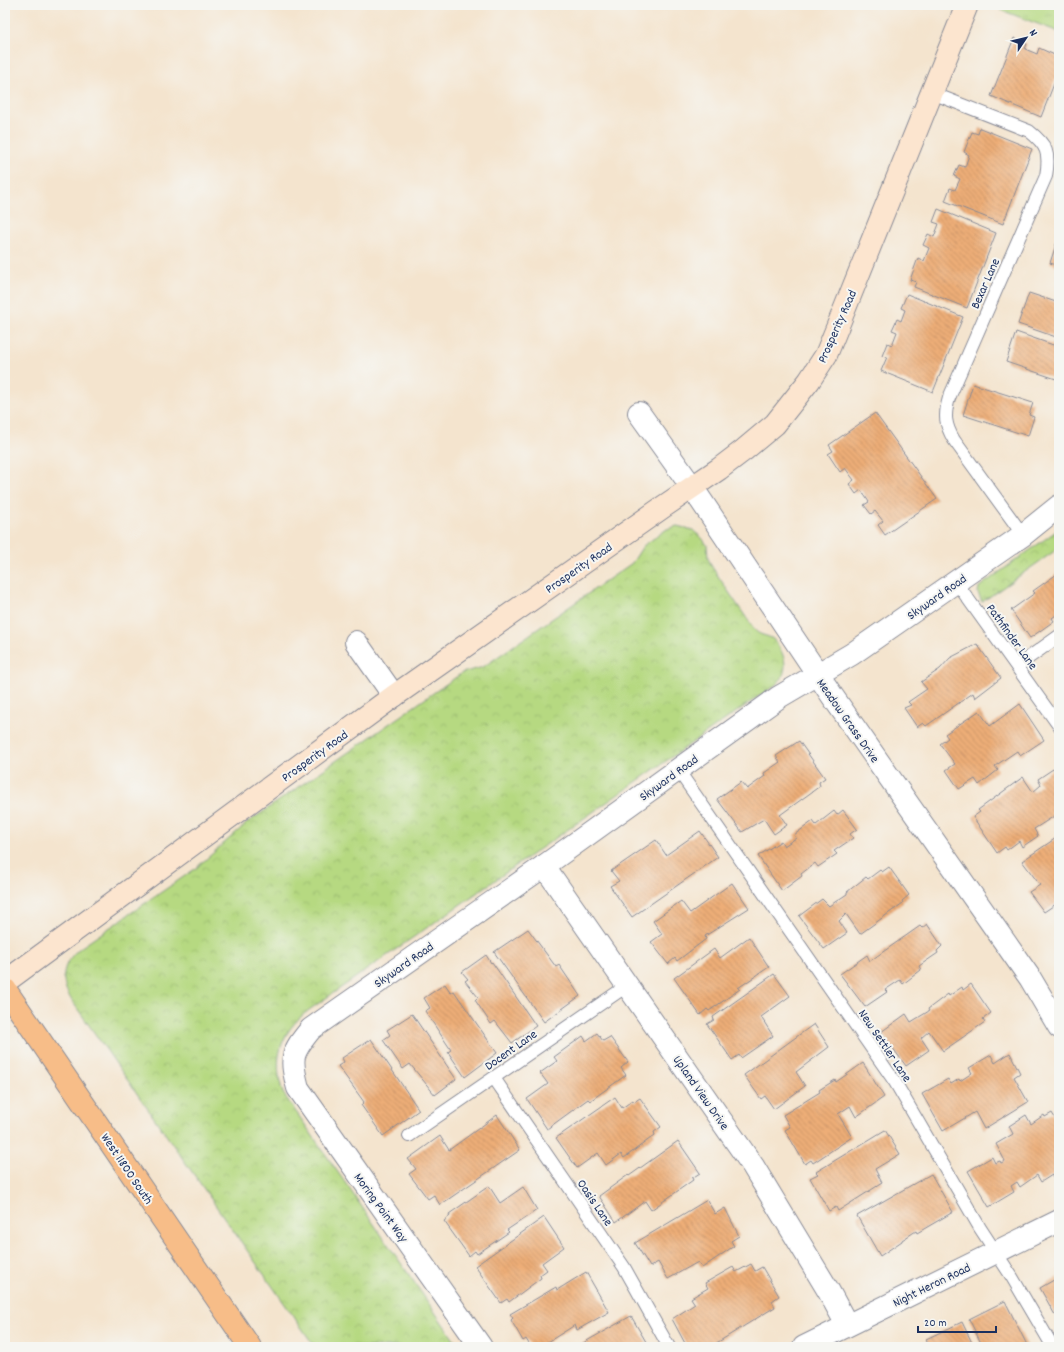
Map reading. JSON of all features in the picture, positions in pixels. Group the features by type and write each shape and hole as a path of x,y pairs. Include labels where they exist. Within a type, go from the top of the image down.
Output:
{"main road":[{"name":"West 11800 South","path":"5,989 250,1347"}],"street":[{"name":"Prosperity Road","path":"5,982 394,696 692,488 775,424 809,381 826,354 840,323 967,5"},
{"name":"Meadow Grass Drive","path":"638,413 692,488 817,674 1030,978 1059,1027"},
{"name":"Skyward Road","path":"292,1064 295,1052 310,1029 544,866 779,697 852,654 1022,535 1059,506"},
{"path":"356,642 394,696"},
{"name":"Upland View Drive","path":"544,866 753,1166 828,1290 847,1326"},
{"name":"Moring Point Way","path":"292,1064 298,1088 304,1099 481,1347"},
{"name":"Night Heron Road","path":"804,1347 1059,1222"}],"lane":[{"name":"Bexar Lane","path":"932,93 1029,131 1045,147 1048,157 1046,176 949,398 945,413 950,433 954,440 1022,535"},
{"name":"Pathfinder Lane","path":"956,582 1059,726"},
{"path":"1017,666 1059,636"},
{"name":"New Settler Lane","path":"678,770 895,1082 980,1228 1012,1277 1053,1347"},
{"name":"Docent Lane","path":"409,1136 628,985"},
{"name":"Oasis Lane","path":"494,1078 624,1267 670,1347"}],"green space":[{"path":"1003,5 1059,5 1059,32 1001,10"},
{"path":"677,526 693,530 702,538 707,545 708,558 712,567 749,622 757,632 772,638 779,647 785,661 784,673 777,684 772,688 309,1010 291,1027 281,1047 279,1058 278,1069 283,1093 459,1347 315,1347 72,1001 65,986 64,973 66,966 69,960 80,948 195,869 247,823 462,673 486,665 632,563 643,546 667,529"},
{"path":"1059,529 1059,548 982,602 978,593 979,587"}],"building":[{"path":"1014,38 1027,44 1025,49 1037,54 1039,48 1059,57 1057,62 1059,63 1059,71 1041,117 991,96"},
{"path":"980,128 1032,149 1003,224 945,201 950,188 955,190 960,179 954,176 959,165 965,167 969,155 964,152 972,132 978,134"},
{"path":"938,209 996,233 967,308 914,287 916,282 910,280 918,258 924,261 929,248 923,245 928,234 934,237 939,224 933,222"},
{"path":"1059,235 1059,266 1050,263"},
{"path":"1029,293 1059,303 1059,338 1018,324"},
{"path":"907,294 963,317 933,392 881,371 887,357 882,356 887,343 892,345 897,332 892,330 897,319 901,321 905,310 901,308"},
{"path":"1016,332 1059,347 1059,380 1006,362"},
{"path":"973,384 1033,403 1029,415 1034,417 1028,436 963,415"},
{"path":"875,413 937,499 885,535 878,525 883,521 875,511 871,514 864,505 869,502 861,490 856,494 849,484 854,480 845,468 840,472 828,454 833,451 829,445"},
{"path":"1057,574 1059,577 1059,613 1052,618 1054,621 1030,638 1011,610 1035,593 1033,591"},
{"path":"977,644 1001,678 975,698 973,693 926,726 923,723 917,727 904,708 911,705 908,702 927,689 921,682 940,669 950,658"},
{"path":"1020,704 1044,740 1020,756 1017,751 995,766 998,770 979,785 975,779 959,789 946,770 955,764 940,744 948,738 945,734 979,711 990,726"},
{"path":"799,741 825,778 819,782 820,786 780,815 787,825 774,834 764,819 742,832 717,799 741,782 747,789 765,776 764,773 780,762 776,756"},
{"path":"1059,765 1059,813 1034,829 1038,836 1022,847 1019,841 1007,850 1005,847 997,853 973,817 980,812 978,810 1023,777 1033,792 1041,785 1038,779"},
{"path":"843,810 857,829 850,834 853,838 834,851 837,854 818,867 815,863 801,874 802,876 782,891 758,856 781,841 784,846 796,838 794,835 813,821 816,825 834,811 837,815"},
{"path":"700,831 718,857 632,917 610,886 619,881 611,871 656,840 666,855"},
{"path":"1059,836 1059,902 1044,912 1029,892 1040,885 1022,861"},
{"path":"889,867 909,895 902,901 903,903 860,934 846,914 839,921 847,933 824,949 799,916 822,899 829,906 847,894 847,892 866,877 868,879 880,870 882,872"},
{"path":"732,883 749,908 705,936 706,939 677,961 675,958 668,964 651,942 662,934 653,921 681,901 690,913"},
{"path":"927,924 942,946 937,951 938,953 919,966 921,970 903,984 900,980 885,990 887,992 865,1007 840,974 867,955 870,961 920,926 922,928"},
{"path":"528,929 556,967 559,965 580,996 544,1022 494,952"},
{"path":"749,937 769,967 738,988 740,989 709,1011 707,1009 700,1015 674,978 714,949 720,958"},
{"path":"486,955 536,1026 512,1043 495,1021 491,1024 475,1000 478,997 465,981 468,979 462,972"},
{"path":"774,974 790,996 761,1017 773,1036 741,1058 739,1055 732,1060 707,1024 714,1020 713,1017"},
{"path":"445,984 451,993 454,991 497,1053 465,1077 448,1052 451,1050 425,1011 430,1008 424,998"},
{"path":"971,984 991,1013 983,1019 985,1022 943,1051 929,1031 921,1038 929,1050 906,1066 881,1032 906,1014 911,1022 929,1011 928,1009 948,994 949,996 962,987 963,990"},
{"path":"412,1014 456,1079 435,1095 410,1064 403,1069 383,1040 390,1035 387,1030"},
{"path":"814,1024 829,1047 796,1072 805,1086 774,1109 765,1096 761,1099 744,1075"},
{"path":"597,1033 603,1041 610,1037 628,1062 621,1068 626,1075 590,1101 588,1099 547,1129 527,1099 548,1084 540,1073 557,1061 554,1057 583,1036 586,1041"},
{"path":"371,1039 419,1110 383,1136 361,1105 364,1102 338,1066 344,1062 342,1058"},
{"path":"1010,1053 1020,1073 1014,1077 1028,1102 984,1129 975,1112 943,1131 922,1094 948,1079 951,1084 959,1079 960,1081 972,1073 969,1068 991,1055 995,1063"},
{"path":"863,1063 884,1097 856,1117 850,1106 838,1114 852,1137 813,1163 811,1160 805,1164 785,1130 790,1127 783,1115 820,1092 819,1090 835,1080 836,1082"},
{"path":"615,1097 622,1108 633,1100 634,1102 640,1098 661,1127 654,1132 655,1135 624,1158 621,1154 606,1165 598,1153 577,1168 556,1138"},
{"path":"1052,1113 1059,1125 1059,1174 1053,1178 1052,1175 1041,1182 1037,1175 1020,1187 1017,1182 1011,1186 1014,1192 989,1207 968,1171 992,1157 995,1163 1005,1161 996,1144 1013,1134 1009,1126 1026,1115 1031,1124 1044,1115 1045,1117"},
{"path":"497,1115 520,1150 440,1205 434,1195 428,1199 409,1174 416,1169 408,1159 440,1136 449,1150"},
{"path":"885,1130 900,1154 875,1169 882,1183 838,1211 836,1207 829,1211 810,1178 818,1174 816,1172"},
{"path":"678,1141 700,1173 692,1178 693,1180 651,1210 645,1201 616,1222 599,1196"},
{"path":"931,1174 953,1212 917,1233 916,1231 880,1256 857,1216"},
{"path":"489,1186 500,1203 523,1187 537,1210 507,1230 509,1232 477,1254 475,1251 469,1256 444,1221 450,1216 449,1214"},
{"path":"707,1200 715,1214 725,1208 739,1236 731,1241 734,1246 702,1268 698,1262 668,1279 658,1262 650,1267 635,1243"},
{"path":"544,1217 564,1247 542,1263 547,1270 540,1275 541,1278 509,1302 507,1299 501,1303 475,1266"},
{"path":"751,1264 755,1271 762,1267 779,1296 772,1301 775,1307 710,1347 687,1347 672,1319 695,1304 691,1298 708,1288 705,1283 733,1267 736,1272"},
{"path":"586,1272 609,1312 577,1330 575,1325 540,1347 531,1347 526,1339 523,1341 511,1320 513,1318 510,1314 556,1287 557,1290"},
{"path":"1059,1277 1059,1313 1055,1315 1040,1288"},
{"path":"1005,1301 1028,1347 983,1347 969,1319"},
{"path":"631,1316 649,1347 576,1347"},
{"path":"962,1322 974,1347 930,1347 926,1339"}]}
